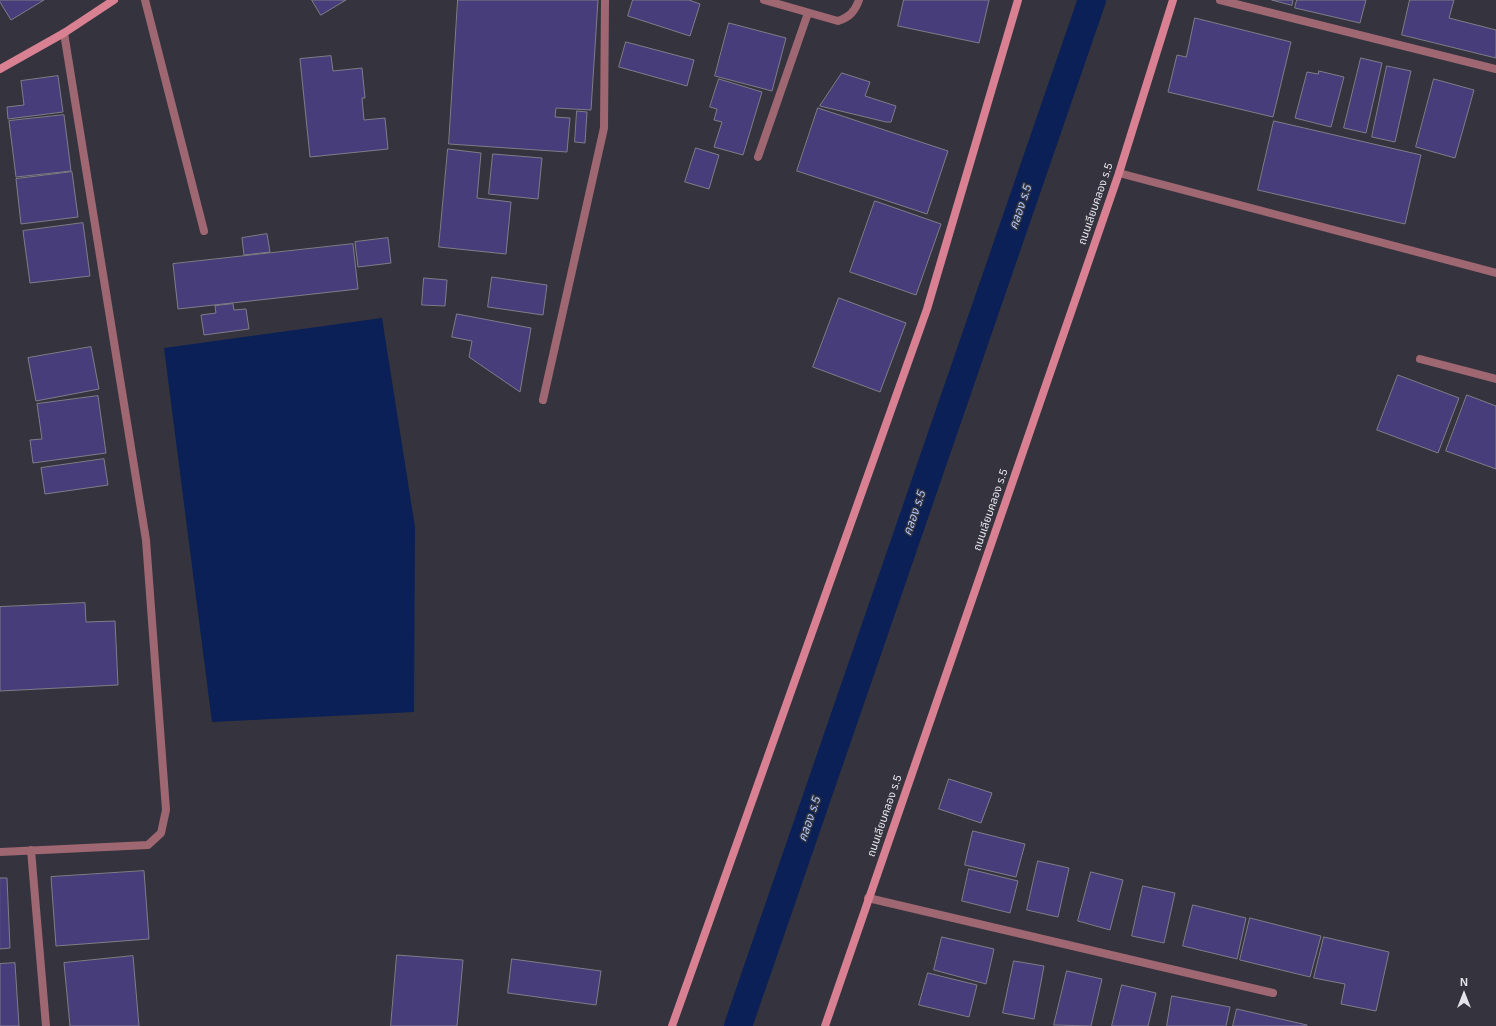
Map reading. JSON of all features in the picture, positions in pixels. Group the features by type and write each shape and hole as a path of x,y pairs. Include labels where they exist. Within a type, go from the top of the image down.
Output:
{"street":[{"path":"0,69 64,33 114,0"},
{"path":"145,0 204,230"},
{"path":"543,400 604,128 605,0"},
{"path":"764,0 838,21 845,19 853,13 859,0"},
{"path":"672,1026 927,309 1018,0"},
{"name":"ถนนเลียบคลอง ร.5","path":"825,1026 1119,173 1173,0"},
{"path":"1220,0 1496,69"},
{"path":"758,157 808,13"},
{"path":"0,852 148,845 161,833 166,810 146,540 64,33"},
{"path":"1119,173 1496,272"},
{"path":"1420,359 1496,379"},
{"path":"31,850 46,1026"},
{"path":"868,898 1273,993"}],"water":[{"path":"382,318 415,527 414,712 212,722 164,348"}],"building":[{"path":"0,0 44,0 11,20"},
{"path":"312,0 346,0 321,15"},
{"path":"458,0 598,0 591,110 556,108 555,117 570,118 567,152 449,144"},
{"path":"633,0 689,0 700,4 690,36 628,16"},
{"path":"904,0 989,0 979,43 898,26"},
{"path":"1272,0 1293,0 1292,5"},
{"path":"1297,0 1366,0 1360,23 1295,8"},
{"path":"1410,0 1454,0 1449,18 1496,30 1496,58 1402,35"},
{"path":"1195,18 1291,42 1273,117 1168,92 1177,55 1186,57"},
{"path":"729,23 786,38 772,91 715,76"},
{"path":"626,42 694,60 687,86 619,67"},
{"path":"331,56 333,71 362,68 365,98 362,98 364,120 385,118 388,149 310,157 300,59"},
{"path":"1361,58 1382,63 1366,133 1344,128"},
{"path":"1387,66 1411,71 1395,142 1372,137"},
{"path":"1319,71 1344,77 1331,127 1295,118 1307,72 1318,74"},
{"path":"842,73 870,82 865,96 896,106 891,122 820,106"},
{"path":"58,76 63,112 8,119 7,107 24,105 21,81"},
{"path":"719,79 762,92 743,155 714,147 722,122 714,120 717,109 710,107"},
{"path":"1434,79 1474,90 1455,158 1416,147"},
{"path":"818,108 948,151 927,214 797,171"},
{"path":"577,111 587,112 585,143 575,142"},
{"path":"64,115 71,171 16,177 9,121"},
{"path":"1274,121 1421,155 1405,224 1258,190"},
{"path":"696,148 719,155 709,189 685,182"},
{"path":"448,149 481,153 477,198 511,202 506,254 439,247"},
{"path":"493,154 542,158 538,199 489,194"},
{"path":"72,172 78,217 21,224 16,179"},
{"path":"875,201 941,224 916,295 850,272"},
{"path":"83,223 90,276 30,283 23,231"},
{"path":"267,234 270,252 244,255 242,238"},
{"path":"388,238 391,263 358,267 355,242"},
{"path":"353,244 358,289 178,309 173,264"},
{"path":"492,277 547,285 543,315 488,307"},
{"path":"424,278 447,280 445,306 422,305"},
{"path":"839,298 906,323 880,392 813,367"},
{"path":"233,304 234,310 246,309 249,329 204,335 201,315 216,313 215,306"},
{"path":"457,314 531,328 520,392 469,357 472,341 452,337"},
{"path":"91,347 99,389 36,401 28,358"},
{"path":"1398,375 1459,398 1438,453 1377,430"},
{"path":"1467,395 1496,406 1496,469 1446,451"},
{"path":"98,396 106,453 33,463 30,440 42,439 37,404"},
{"path":"104,459 108,485 45,494 41,468"},
{"path":"85,603 86,622 115,621 118,685 0,691 0,607"},
{"path":"949,779 992,793 981,823 939,809"},
{"path":"973,831 1025,844 1016,877 965,865"},
{"path":"1038,861 1069,868 1058,917 1027,910"},
{"path":"969,869 1018,881 1010,913 962,901"},
{"path":"144,871 149,939 56,946 51,877"},
{"path":"1091,872 1123,880 1110,930 1078,921"},
{"path":"0,878 7,878 10,948 0,949"},
{"path":"1143,886 1175,893 1164,943 1132,936"},
{"path":"1193,905 1246,918 1237,959 1183,946"},
{"path":"1250,918 1321,936 1310,977 1240,960"},
{"path":"942,937 994,949 986,984 934,970"},
{"path":"1324,937 1389,952 1376,1011 1341,1004 1345,984 1314,978"},
{"path":"397,955 463,960 457,1026 391,1026"},
{"path":"133,956 139,1026 70,1026 64,963"},
{"path":"512,959 601,971 596,1005 508,993"},
{"path":"1014,961 1044,966 1034,1019 1003,1013"},
{"path":"15,963 19,1026 0,1026 0,964"},
{"path":"1067,971 1102,979 1091,1026 1054,1025"},
{"path":"928,973 977,985 969,1017 919,1005"},
{"path":"1122,985 1156,993 1148,1026 1112,1026"},
{"path":"1172,996 1230,1007 1226,1026 1167,1026"},
{"path":"1237,1009 1307,1025 1307,1026 1233,1026"}],"waterway":[{"name":"คลอง ร.5","path":"738,1026 1092,0"}]}
